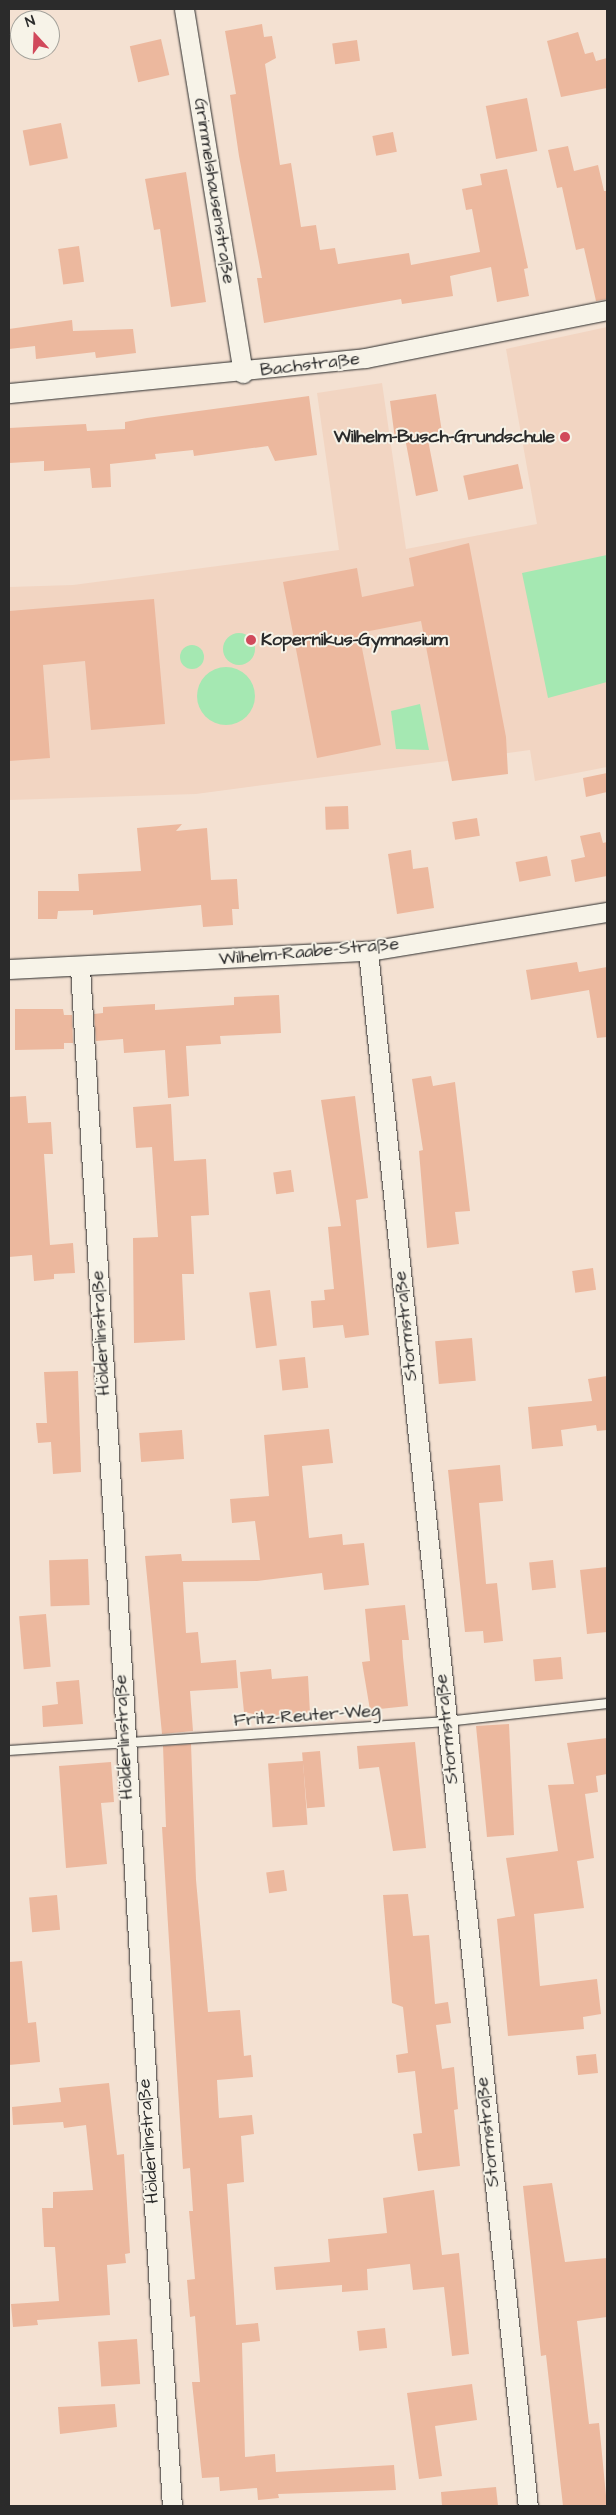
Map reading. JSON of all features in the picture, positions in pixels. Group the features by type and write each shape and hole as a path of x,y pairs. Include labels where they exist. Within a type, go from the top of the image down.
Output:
{"street":[{"name":"Grimmelshausenstraße","path":"184,9 243,373"},
{"name":"Bachstraße","path":"9,393 243,373 365,358 607,310"},
{"name":"Wilhelm-Raabe-Straße","path":"9,969 80,968 368,951 607,912"},
{"name":"Stormstraße","path":"368,951 528,2506"},
{"name":"Hölderlinstraße","path":"80,968 125,1746 172,2506"}],"lane":[{"name":"Fritz-Reuter-Weg","path":"9,1750 125,1746 446,1721 607,1703"}],"shaded area":[{"name":"Kopernikus-Gymnasium","path":"607,327 607,767 535,781 530,750 196,794 9,800 9,587 73,585 339,550 317,393 382,383 406,549 537,524 506,349"}],"green space":[{"path":"607,555 607,682 548,698 522,573"},
{"path":"239,633 245,634 250,638 254,643 254,655 250,660 245,664 239,665 233,664 228,660 224,655 223,649 224,643 228,638 233,634"},
{"path":"192,645 201,648 204,657 201,666 192,669 183,666 180,657 183,648"},
{"path":"220,667 232,667 247,675 255,690 255,702 247,717 232,725 220,725 205,717 197,702 197,690 205,675"},
{"path":"420,704 429,750 396,749 391,711"}],"building":[{"path":"262,24 264,37 272,36 276,58 265,64 280,165 291,163 301,227 316,225 320,250 335,248 338,264 409,253 411,265 480,252 472,209 466,210 462,189 482,185 480,174 507,169 528,268 524,269 529,296 497,302 491,267 450,276 453,296 402,304 401,299 264,323 257,278 262,278 239,156 230,95 236,94 225,31"},
{"path":"578,32 585,54 593,52 596,61 607,58 607,88 561,97 547,41"},
{"path":"161,39 169,75 138,82 130,46"},
{"path":"357,40 360,61 335,64 332,43"},
{"path":"527,98 537,151 496,159 486,106"},
{"path":"61,123 68,158 30,166 23,130"},
{"path":"393,132 397,152 376,156 372,136"},
{"path":"568,146 574,171 598,165 604,191 607,191 607,299 596,301 584,248 576,250 562,187 557,188 548,150"},
{"path":"186,172 206,302 171,307 160,229 154,230 145,179"},
{"path":"79,246 84,282 63,285 58,249"},
{"path":"72,320 73,331 133,329 136,353 96,358 95,352 36,359 35,346 9,349 9,329"},
{"path":"436,394 442,432 427,435 438,491 416,496 405,438 395,439 390,401"},
{"path":"309,396 317,455 275,461 268,446 194,456 193,450 155,454 156,459 110,464 111,487 92,488 90,468 44,471 44,461 9,463 9,428 86,424 87,431 125,429 125,422 147,418"},
{"path":"518,464 523,488 468,500 463,476"},
{"path":"469,543 506,737 508,774 452,781 421,621 359,633 381,745 317,758 283,582 357,568 362,597 414,586 409,558"},
{"path":"154,599 165,724 91,730 85,661 43,665 50,758 9,761 9,611"},
{"path":"607,773 607,792 586,797 583,778"},
{"path":"348,806 349,829 326,830 325,807"},
{"path":"477,818 480,836 455,840 452,822"},
{"path":"182,824 176,831 207,828 211,880 237,879 239,909 232,909 233,925 203,927 201,905 93,915 93,910 58,911 57,919 38,919 38,891 79,891 78,874 141,871 137,828"},
{"path":"600,832 603,843 607,842 607,876 575,882 571,860 585,857 580,836"},
{"path":"411,850 413,869 428,867 434,908 397,914 388,854"},
{"path":"547,856 551,876 519,882 516,862"},
{"path":"577,962 579,972 607,967 607,1037 597,1038 589,990 531,1000 526,970"},
{"path":"279,995 281,1033 220,1036 221,1044 186,1046 189,1096 168,1098 165,1050 124,1053 123,1039 96,1041 94,1014 103,1013 103,1007 155,1004 155,1010 234,1005 234,997"},
{"path":"15,1009 63,1009 64,1015 72,1015 73,1043 64,1043 64,1049 15,1050"},
{"path":"431,1076 433,1086 455,1082 470,1211 455,1212 459,1244 427,1248 419,1151 423,1150 412,1079"},
{"path":"26,1096 28,1123 51,1122 53,1154 44,1154 50,1245 73,1243 75,1273 54,1274 54,1279 34,1281 32,1255 9,1257 9,1097"},
{"path":"355,1096 368,1198 356,1200 369,1335 345,1338 343,1325 313,1328 311,1301 325,1300 324,1290 334,1289 328,1227 341,1226 321,1100"},
{"path":"171,1104 174,1161 206,1159 209,1215 191,1216 194,1274 182,1274 185,1340 134,1343 133,1238 158,1237 152,1147 136,1148 133,1107"},
{"path":"291,1170 294,1192 276,1194 273,1173"},
{"path":"593,1268 596,1290 575,1293 572,1271"},
{"path":"270,1290 277,1346 256,1348 249,1293"},
{"path":"472,1338 476,1381 439,1384 435,1341"},
{"path":"305,1357 308,1388 282,1391 279,1360"},
{"path":"78,1371 81,1472 53,1474 51,1442 38,1443 36,1423 47,1423 44,1372"},
{"path":"607,1376 607,1430 597,1431 596,1425 561,1430 563,1446 532,1449 528,1407 592,1401 588,1379"},
{"path":"329,1429 333,1463 302,1466 309,1538 342,1534 343,1545 364,1543 369,1585 324,1590 322,1573 257,1581 183,1582 186,1633 198,1632 201,1663 236,1660 238,1688 190,1691 193,1731 162,1734 145,1556 181,1554 182,1561 260,1560 255,1521 232,1523 230,1499 269,1496 264,1435"},
{"path":"182,1430 184,1459 141,1462 139,1433"},
{"path":"500,1465 503,1501 479,1503 486,1584 497,1583 503,1641 484,1643 483,1631 465,1632 448,1470"},
{"path":"88,1559 90,1605 51,1606 49,1560"},
{"path":"553,1560 556,1588 532,1590 529,1563"},
{"path":"607,1567 607,1632 587,1634 580,1570"},
{"path":"405,1605 409,1640 402,1640 408,1706 370,1710 362,1662 370,1661 365,1609"},
{"path":"46,1614 51,1667 24,1669 19,1616"},
{"path":"561,1657 563,1679 535,1681 533,1659"},
{"path":"271,1669 272,1679 308,1676 310,1713 268,1717 244,1712 240,1672"},
{"path":"79,1680 83,1724 43,1727 42,1706 58,1704 56,1682"},
{"path":"509,1724 514,1835 487,1837 476,1726"},
{"path":"607,1738 607,1774 596,1776 598,1792 585,1794 594,1858 577,1861 584,1908 534,1914 540,1986 597,1979 601,2014 583,2017 584,2029 508,2036 497,1919 515,1916 506,1858 558,1851 548,1785 574,1784 567,1743"},
{"path":"415,1742 426,1848 393,1851 379,1767 359,1769 357,1746"},
{"path":"191,1744 196,1880 208,2012 240,2010 244,2056 251,2055 253,2077 217,2080 219,2118 252,2115 254,2134 241,2136 244,2182 227,2184 236,2325 258,2323 260,2341 242,2343 245,2457 275,2454 276,2472 394,2465 396,2490 278,2494 279,2498 258,2500 257,2488 220,2491 219,2477 202,2478 192,2382 200,2382 195,2316 190,2317 187,2280 195,2279 189,2211 193,2211 190,2168 183,2169 162,1827 166,1827 163,1746"},
{"path":"320,1751 325,1807 307,1808 302,1753"},
{"path":"303,1761 307,1825 273,1827 268,1763"},
{"path":"111,1762 114,1802 101,1803 107,1864 66,1868 59,1766"},
{"path":"284,1870 287,1891 269,1893 266,1873"},
{"path":"408,1894 413,1936 429,1935 435,2004 448,2002 451,2023 436,2025 442,2069 454,2067 458,2109 454,2110 460,2166 418,2171 413,2134 422,2133 415,2071 398,2073 396,2055 408,2053 403,2007 392,2003 383,1895"},
{"path":"57,1895 60,1930 32,1932 29,1897"},
{"path":"22,1961 28,2023 36,2022 40,2062 9,2065 9,1962"},
{"path":"596,2054 598,2073 578,2075 576,2056"},
{"path":"109,2083 117,2155 124,2154 130,2253 125,2254 126,2263 107,2265 110,2315 37,2320 38,2325 13,2327 11,2304 59,2301 55,2247 44,2247 42,2208 53,2208 53,2192 93,2190 86,2125 64,2128 63,2122 13,2125 12,2107 61,2102 59,2088"},
{"path":"552,2183 565,2262 607,2258 607,2317 577,2321 589,2424 599,2423 607,2506 563,2506 546,2355 541,2356 523,2186"},
{"path":"434,2190 442,2255 459,2253 469,2354 452,2356 444,2287 413,2290 410,2264 367,2269 368,2290 342,2292 342,2285 276,2290 274,2267 330,2262 328,2239 387,2233 383,2198"},
{"path":"385,2328 387,2348 359,2351 357,2331"},
{"path":"137,2339 140,2384 101,2387 98,2342"},
{"path":"472,2384 477,2420 435,2426 442,2476 419,2479 407,2393"},
{"path":"115,2404 117,2427 60,2434 58,2407"},
{"path":"496,2487 498,2506 442,2506 441,2492"}],"place":[{"name":"Wilhelm-Busch-Grundschule","path":"565,437"},
{"name":"Kopernikus-Gymnasium","path":"251,640"}]}
